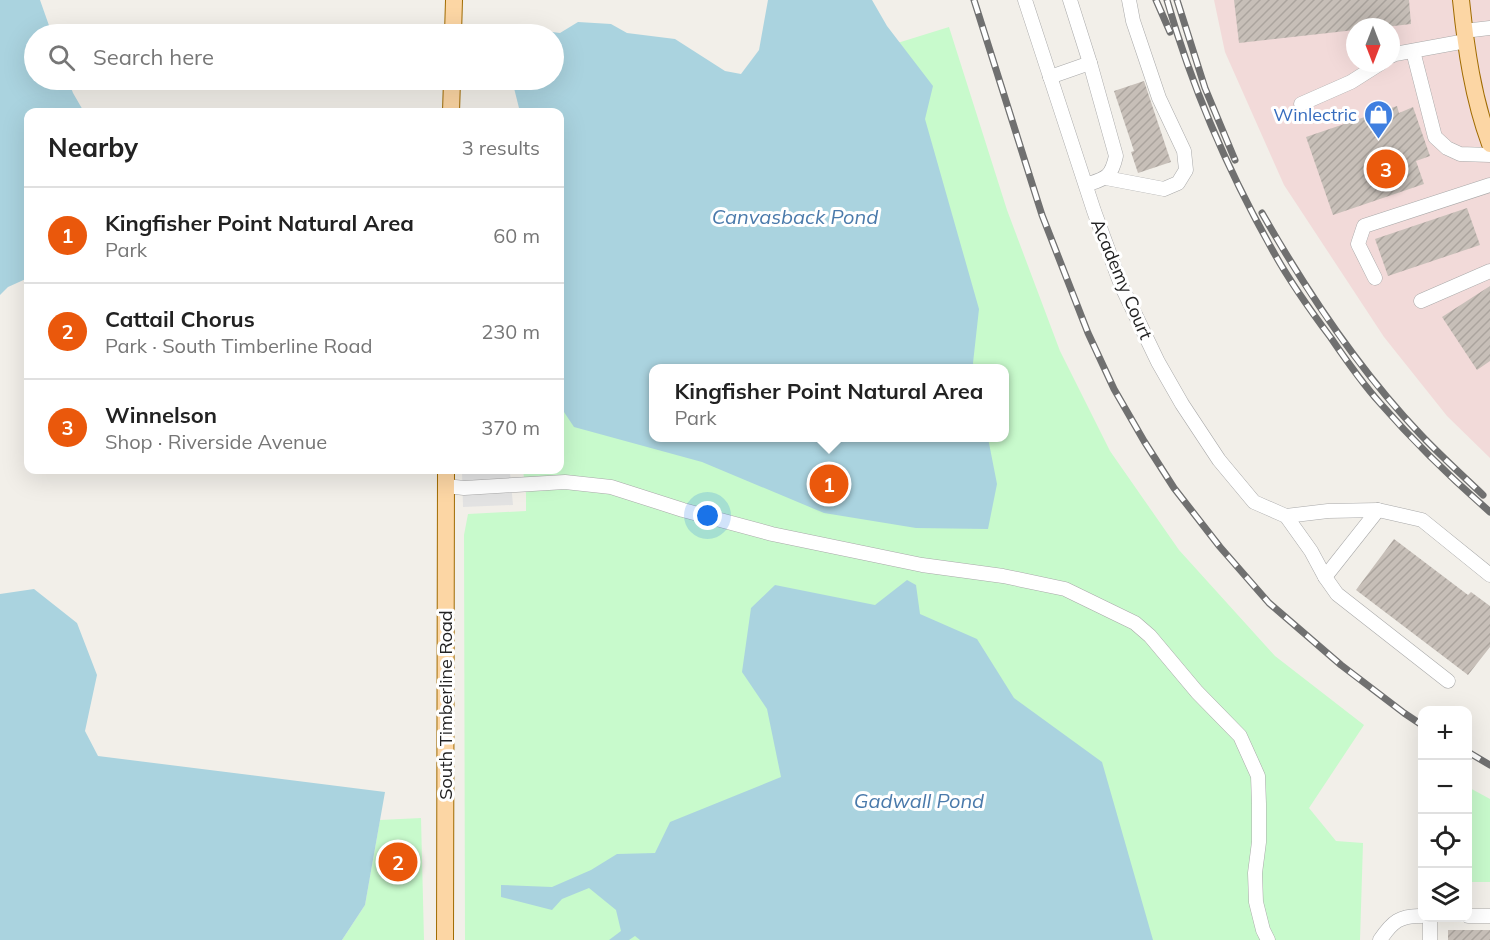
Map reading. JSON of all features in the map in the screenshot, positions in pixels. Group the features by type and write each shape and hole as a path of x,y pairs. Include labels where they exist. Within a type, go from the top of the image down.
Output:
{"main road":[{"path":"453,24 454,0"},
{"path":"1461,0 1476,97 1490,144"},
{"path":"451,108 452,90"},
{"name":"South Timberline Road","path":"445,940 446,478"}],"street":[{"name":"Academy Court","path":"1025,0 1121,285 1158,362 1182,404 1219,460 1254,502 1286,516"},
{"path":"1070,0 1116,156 1114,165 1106,178"},
{"path":"1086,185 1106,178 1164,189 1178,183 1186,170 1184,151 1159,98 1133,21 1129,0"},
{"path":"1400,53 1490,28"},
{"path":"1413,51 1434,137 1447,148 1460,154 1490,154"},
{"path":"1050,77 1090,63"},
{"path":"1301,104 1351,82 1367,72"},
{"path":"1376,278 1358,244 1364,226 1490,185"},
{"path":"1420,301 1490,271"},
{"path":"446,478 464,488 565,482 611,488 772,534 922,565 1003,576 1065,589 1135,623 1150,636 1197,692 1240,736 1258,776 1259,842 1256,902 1268,940"},
{"path":"1325,577 1378,510"},
{"path":"1448,681 1337,594 1286,516 1328,511 1378,510 1422,520 1490,575"},
{"path":"1380,940 1391,924 1410,915 1418,916"},
{"path":"1472,916 1490,916"},
{"path":"1430,922 1430,940"}],"shaded area":[{"path":"1214,0 1490,0 1490,458 1447,416 1384,337 1284,185 1225,52"},
{"path":"462,474 510,474 513,505 463,507"}],"green space":[{"path":"949,27 1007,210 1060,351 1110,451 1179,550 1275,656 1364,725 1309,808 1336,841 1363,843 1360,940 465,940 464,535 468,514 526,511 524,474 564,474 564,108 559,108 556,90 564,90 564,81 736,93"},
{"path":"1472,789 1490,799 1490,882 1472,882"},
{"path":"421,818 424,940 342,940 365,905 380,820"}],"water":[{"path":"0,0 40,0 48,24 24,24 24,90 72,90 82,108 24,108 24,280 8,287 0,295"},
{"name":"Canvasback Pond","path":"768,0 872,0 887,26 933,86 925,119 979,309 973,364 649,364 649,442 989,442 997,484 988,529 916,528 824,513 702,462 574,427 564,412 564,108 519,108 514,90 564,90 564,31 578,22 611,24 627,33 675,39 725,71 741,74 759,50"},
{"name":"Gadwall Pond","path":"907,580 916,585 920,614 977,639 1014,698 1102,762 1153,940 640,940 635,936 629,940 609,940 621,931 616,910 589,888 562,899 552,910 501,897 501,885 552,887 591,870 617,854 655,853 670,822 781,777 767,709 742,672 751,608 775,585 875,605"},
{"path":"34,589 77,623 97,675 85,731 98,756 385,792 365,905 342,940 0,940 0,594"}],"building":[{"path":"1234,0 1409,0 1411,24 1400,25 1400,18 1346,18 1346,31 1239,43"},
{"path":"1144,81 1171,162 1138,173 1131,152 1134,151 1114,91"},
{"path":"1397,106 1399,113 1413,107 1430,156 1416,161 1424,184 1333,215 1306,137"},
{"path":"1467,208 1480,245 1388,276 1375,239"},
{"path":"1490,286 1490,361 1477,370 1442,317"},
{"path":"1394,539 1468,595 1471,592 1490,606 1490,647 1468,675 1356,590"},
{"path":"1448,930 1490,930 1490,940 1448,940"}],"railway":[{"path":"974,0 1042,215 1088,333 1114,389 1144,441 1174,488 1220,547 1269,603 1341,665 1418,722"},
{"path":"1156,0 1170,32"},
{"path":"1167,0 1212,128 1241,190 1286,274 1373,395 1406,432 1490,512"},
{"path":"1177,0 1205,88 1235,160"},
{"path":"1262,213 1315,301 1376,384 1421,435 1483,495"},
{"path":"1472,754 1490,765"}],"place":[{"name":"Winlectric","path":"1378,140"},
{"name":"Winnelson","path":"1386,169"},
{"name":"Kingfisher Point Natural Area","path":"829,484"},
{"name":"Cattail Chorus","path":"398,862"}]}
